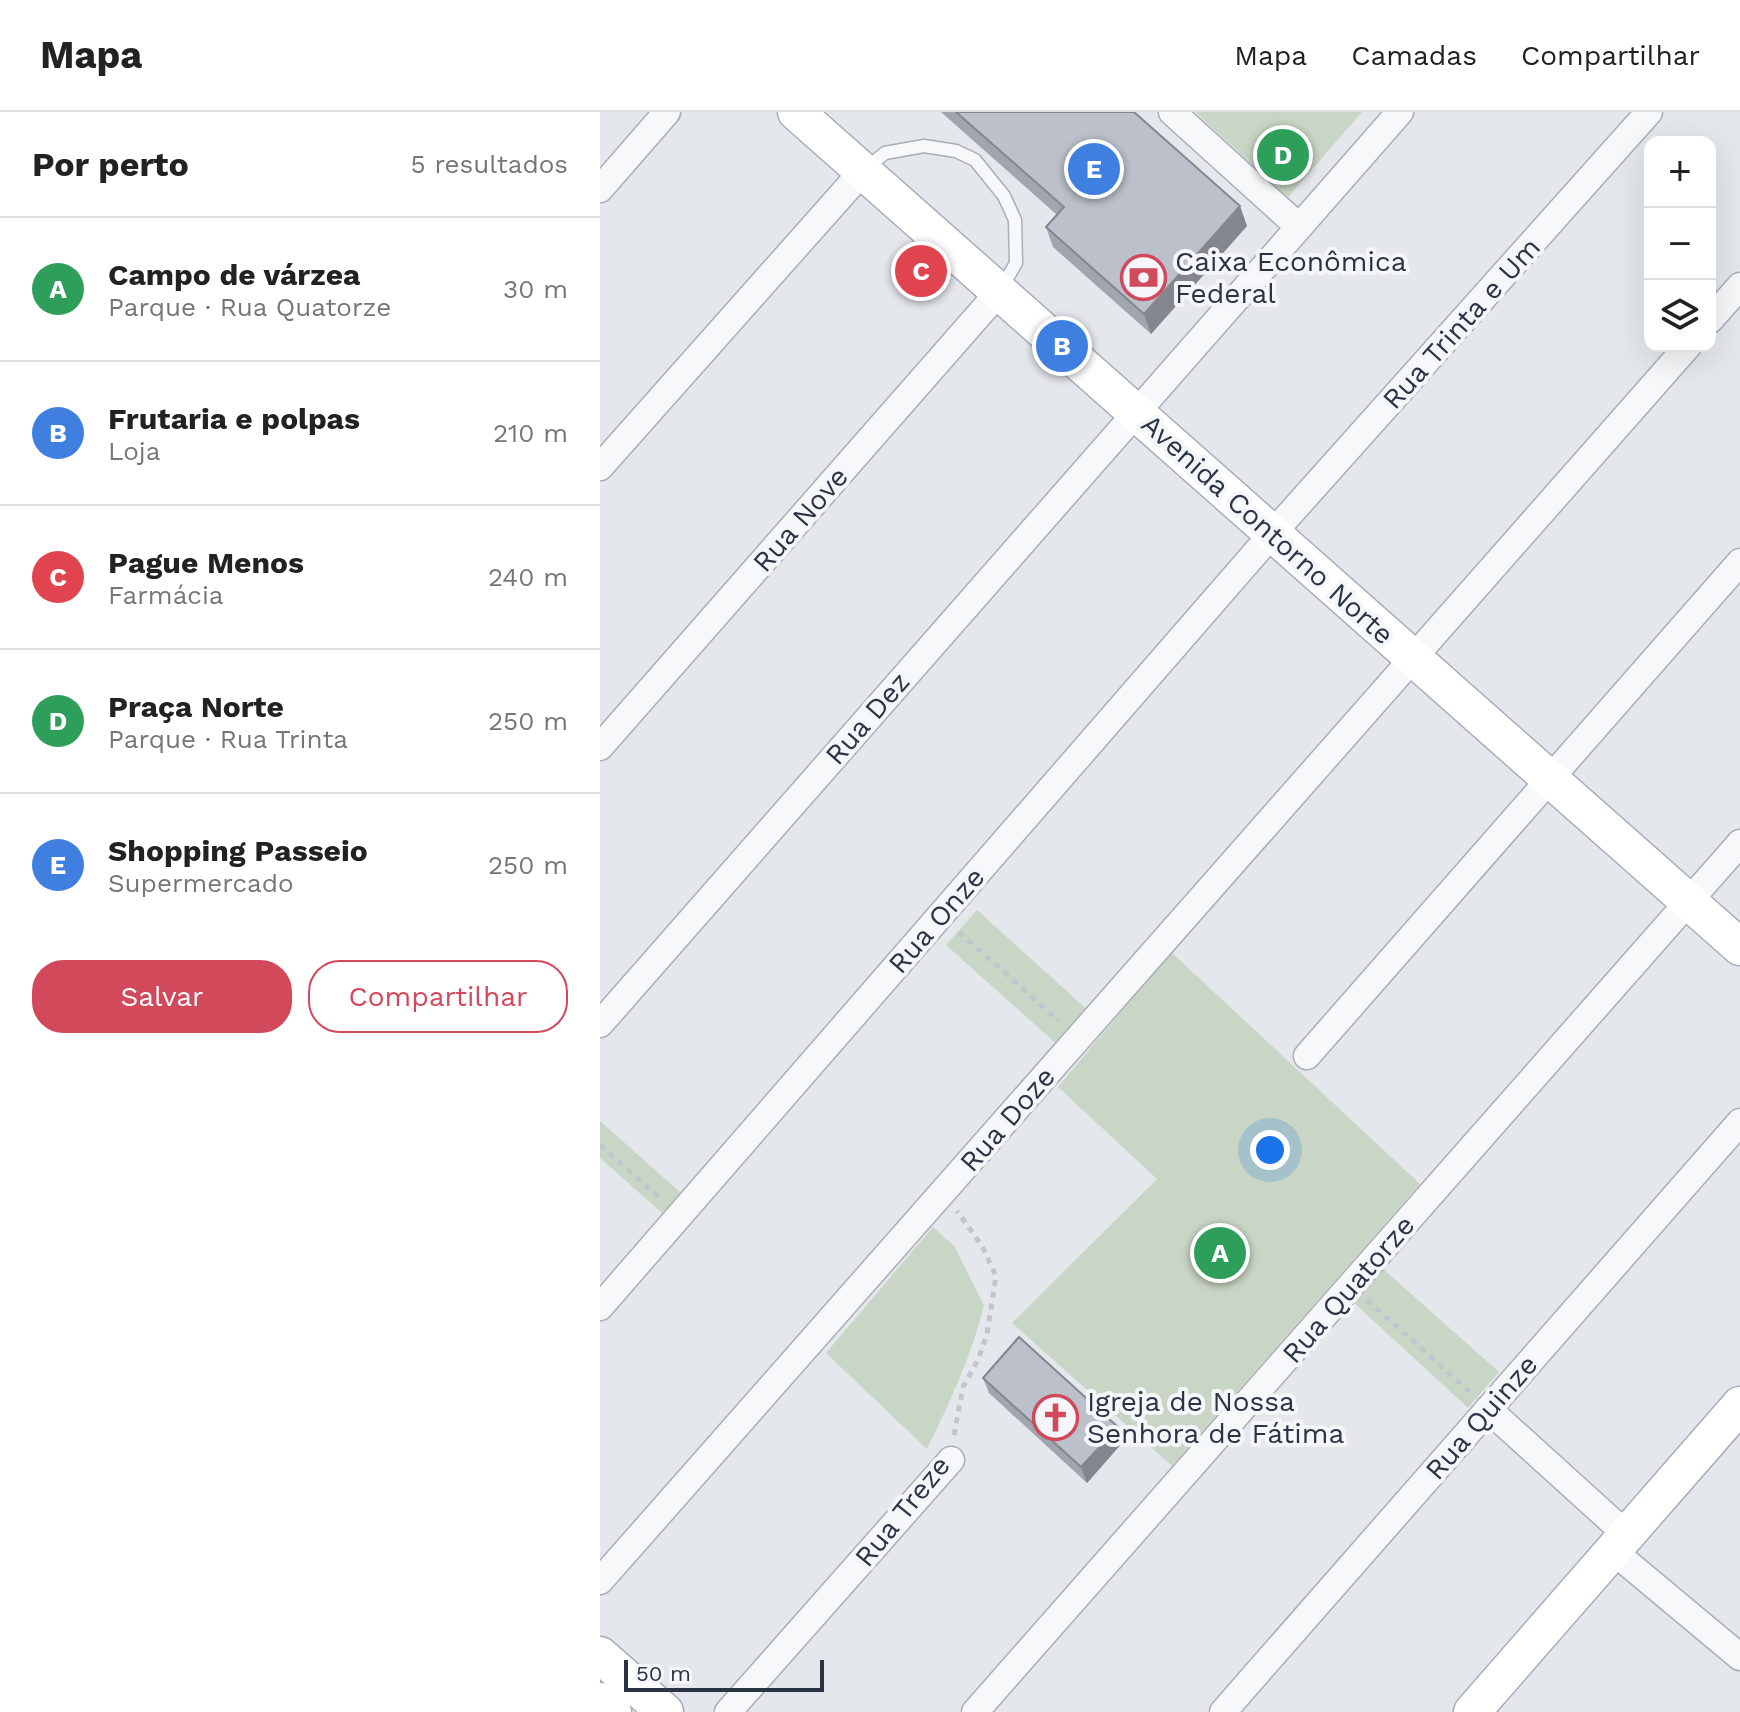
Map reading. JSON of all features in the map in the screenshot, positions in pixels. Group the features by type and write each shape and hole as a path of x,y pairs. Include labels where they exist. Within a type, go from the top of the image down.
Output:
{"street":[{"path":"600,189 667,112"},
{"name":"Avenida Contorno Norte","path":"796,112 1740,947"},
{"path":"1172,112 1298,226"},
{"name":"Rua Dez","path":"600,1024 1400,112"},
{"name":"Rua Trinta e Um","path":"1272,534 1649,112"},
{"path":"604,453 863,171"},
{"path":"1716,313 1740,286"},
{"name":"Rua Nove","path":"600,747 999,292"},
{"name":"Rua Doze","path":"600,1581 1683,352"},
{"name":"Rua Onze","path":"600,1307 1272,534"},
{"path":"1307,1056 1740,562"},
{"name":"Rua Quatorze","path":"975,1712 1740,843"},
{"name":"Rua Quinze","path":"1223,1712 1740,1122"},
{"path":"1472,1712 1740,1405"},
{"path":"1488,1409 1620,1543 1740,1657"},
{"name":"Rua Treze","path":"728,1712 951,1460"},
{"path":"600,1655 665,1712"},
{"path":"600,1701 613,1712"}],"lane":[{"path":"863,171 885,153 924,146 956,151 975,160 1004,196 1015,220 1016,263 999,292"}],"path":[{"path":"940,916 1078,1038"},
{"path":"600,1145 679,1216"},
{"name":"Rua Treze","path":"945,1189 982,1246 996,1276 987,1334 978,1360 963,1387 956,1414 951,1460"},
{"path":"1351,1285 1488,1409"}],"green space":[{"path":"1195,112 1362,112 1288,197"},
{"path":"977,910 1091,1013 1061,1048 946,945"},
{"path":"1171,952 1420,1184 1172,1466 1012,1323 1157,1179 1058,1087"},
{"path":"600,1121 681,1193 662,1213 600,1158"},
{"path":"933,1227 955,1247 984,1306 959,1379 927,1449 826,1353"},
{"path":"1381,1267 1499,1372 1468,1408 1351,1300"}],"building":[{"path":"956,112 1134,112 1240,206 1144,314 1046,227 1064,207"},
{"name":"Igreja de Nossa Senhora de Fátima","path":"1019,1337 1118,1427 1081,1467 983,1378"}],"place":[{"name":"Praça Norte","path":"1283,155"},
{"name":"Shopping Passeio","path":"1094,169"},
{"name":"Pague Menos","path":"921,271"},
{"name":"Caixa Econômica Federal","path":"1144,277"},
{"name":"Frutaria e polpas","path":"1062,346"},
{"name":"Campo de várzea","path":"1220,1253"},
{"name":"Igreja de Nossa Senhora de Fátima","path":"1056,1417"}]}
